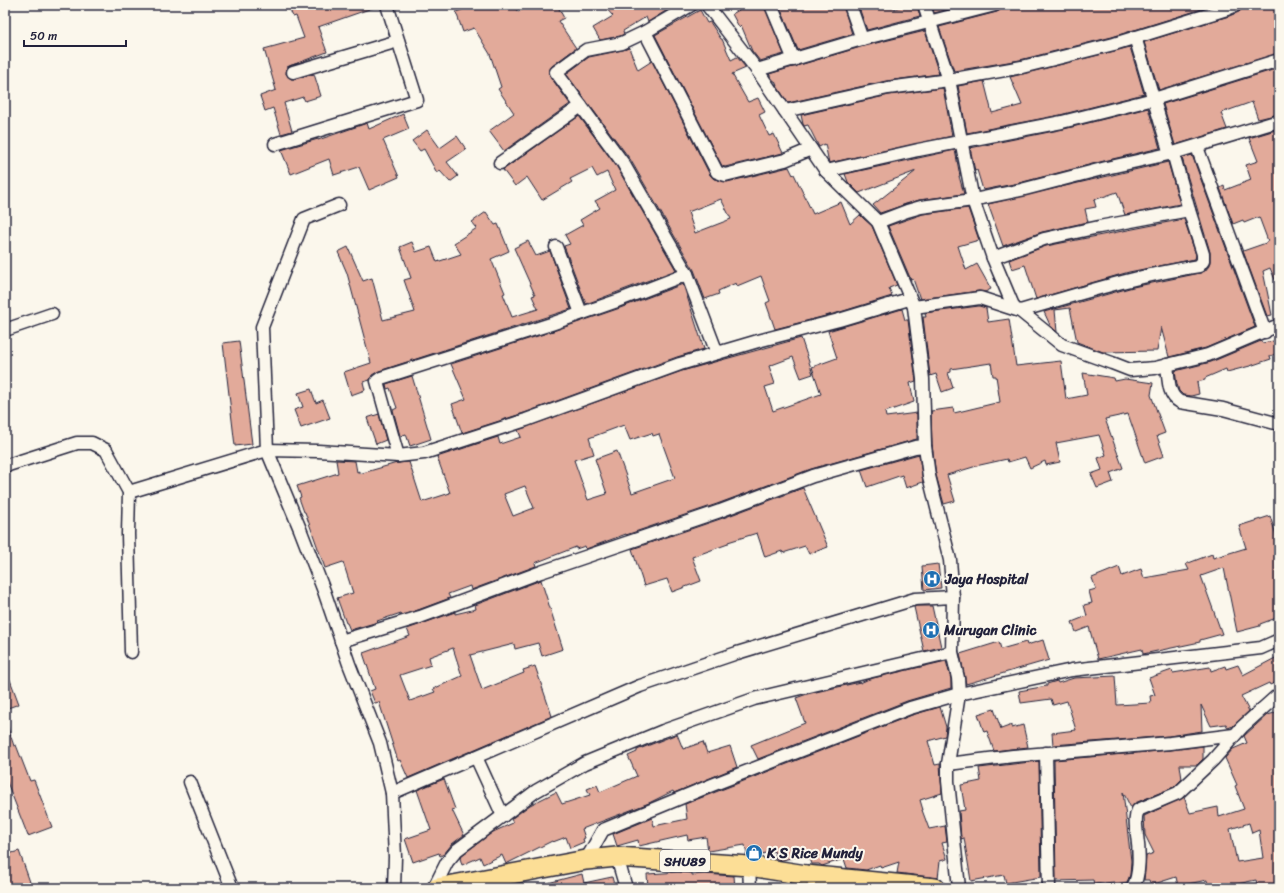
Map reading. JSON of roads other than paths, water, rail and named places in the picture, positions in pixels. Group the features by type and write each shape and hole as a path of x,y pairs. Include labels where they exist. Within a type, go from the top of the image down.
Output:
{"main road":[{"name":"SHU89","path":"436,888 586,860 618,857 748,866 806,876 934,888"}],"street":[{"path":"275,144 417,100 386,5"},
{"path":"691,5 645,32 622,43 586,50 556,72 622,163 687,274 717,353"},
{"path":"707,5 757,70 826,171 878,222 911,303 923,379 925,446 929,476 950,560 953,597 952,652 958,678 959,694 948,764 952,828 959,888"},
{"path":"771,5 794,60"},
{"path":"850,5 862,39"},
{"path":"924,5 949,80 973,200 993,258 1017,310"},
{"path":"757,70 862,39 995,5"},
{"path":"785,111 888,88 949,80 1022,67 1114,44 1236,5"},
{"path":"645,32 717,172 725,175 786,160 811,149"},
{"path":"1017,310 1124,281 1170,270 1199,266 1203,261 1204,254 1135,37"},
{"path":"293,72 398,41"},
{"path":"826,171 918,150 961,143 1062,122 1154,99 1279,60"},
{"path":"500,163 581,106"},
{"path":"878,222 921,207 973,200 1021,190 1171,154 1279,121"},
{"path":"1197,147 1265,332"},
{"path":"339,205 304,219 262,327 267,450 305,543 380,743 392,792 395,857 394,888"},
{"path":"993,258 1044,239 1189,210"},
{"path":"556,247 581,314"},
{"path":"398,456 377,381 381,378 581,314 687,274"},
{"path":"129,492 267,450 318,451 398,456 424,453 541,414 680,364 758,341 911,303 980,298 1017,310 1062,345 1112,362 1130,370 1154,368 1208,355 1279,325"},
{"path":"5,330 52,314"},
{"path":"1167,364 1171,393 1174,398 1180,402 1224,410 1279,424"},
{"path":"5,466 78,443 92,443 106,450 129,492 128,534 131,652"},
{"path":"341,641 420,617 541,572 720,511 813,476 915,447 925,446"},
{"path":"392,792 640,686 744,651 915,599 953,597"},
{"path":"586,860 603,830 910,708 959,694 1072,670 1261,648 1279,640"},
{"path":"436,888 447,862 457,850 536,791 585,763 662,731 754,699 952,652"},
{"path":"1132,888 1138,874 1138,840 1135,816 1138,810 1178,793 1213,760 1234,735 1278,697"},
{"path":"948,764 1013,756 1170,743 1234,735"},
{"path":"1046,753 1049,888"},
{"path":"476,757 502,816"},
{"path":"190,782 232,888"},
{"path":"618,857 626,888"},
{"path":"748,866 750,888"}],"place":[{"name":"Jaya Hospital","path":"932,579"},
{"name":"Murugan Clinic","path":"931,630"},
{"name":"K S Rice Mundy","path":"754,853"}]}
